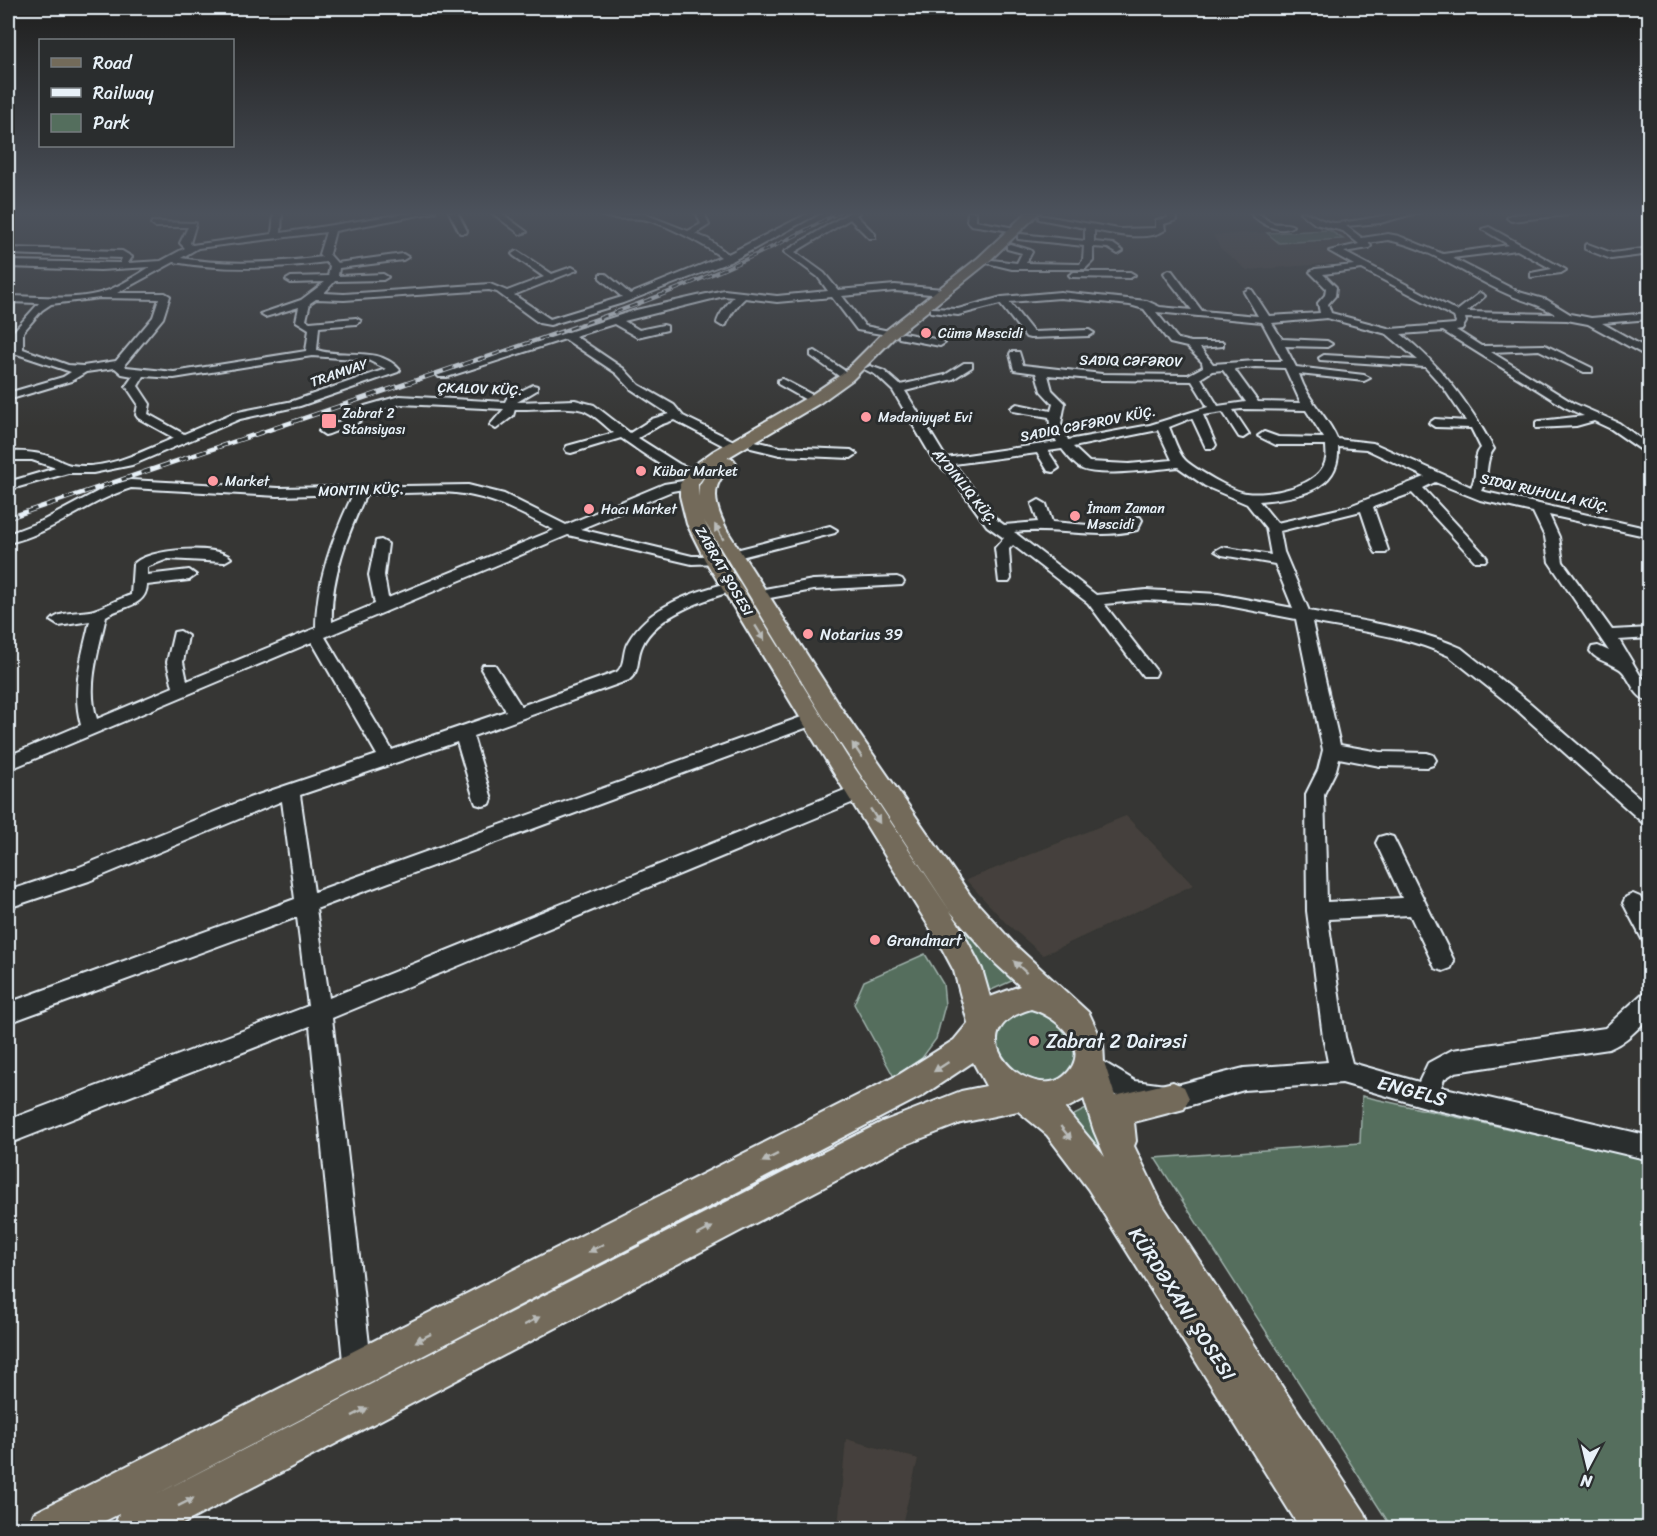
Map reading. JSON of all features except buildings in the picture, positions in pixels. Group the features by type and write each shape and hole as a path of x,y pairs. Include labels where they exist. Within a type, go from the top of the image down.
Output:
{"main road":[{"name":"ZABRAT ŞOSESI","path":"930,309 943,292 953,284"},
{"name":"ZABRAT ŞOSESI","path":"964,284 896,335 847,377 814,400 709,462 692,480 689,496 696,524 759,595 833,714 960,903 1006,955 1063,1007"},
{"name":"ZABRAT ŞOSESI","path":"896,335 870,369 841,394 720,467 706,487 731,587 948,932 968,969 984,1027"},
{"path":"49,1528 911,1085 965,1050 1001,1004 1015,998 1031,996 1063,1007 1076,1018 1085,1033 1090,1048 1089,1064 1100,1104 1122,1162 1150,1216 1350,1528"},
{"path":"984,1027 982,1042 986,1058 994,1073 1007,1086 1023,1094 1041,1098 1058,1096 1072,1089 1083,1078 1089,1064"},
{"path":"134,1528 893,1133 961,1107 1023,1094"},
{"path":"1023,1094 1058,1124 1100,1177 1323,1528"},
{"path":"1122,1162 1117,1120 1119,1113 1124,1108 1173,1098"}],"street":[{"path":"8,306 103,295 129,284"},
{"path":"265,314 310,299 326,284"},
{"path":"288,298 344,297 466,284 490,287 547,322 672,284"},
{"path":"505,295 536,284"},
{"path":"612,284 629,298"},
{"path":"827,284 863,329 940,343"},
{"path":"1071,296 1073,284"},
{"path":"1176,284 1193,301 1198,313"},
{"path":"1327,284 1331,287 1330,296 1323,303 1323,309 1327,315"},
{"path":"1394,284 1458,315 1567,317 1591,321 1650,316"},
{"path":"1495,284 1516,294 1536,299 1567,317"},
{"path":"12,352 21,345 13,332 68,288"},
{"path":"464,394 443,375 616,320 686,301 724,293 758,299 777,299 895,288 943,292"},
{"path":"1245,497 1288,495 1311,486 1326,474 1330,466 1332,443 1321,422 1300,393 1278,342 1249,292"},
{"path":"12,352 28,353 59,367 83,369 119,364 158,318 165,296 103,295"},
{"path":"722,323 723,317 731,311 733,303 743,295"},
{"path":"930,309 958,312 1002,300 1041,295 1071,296 1131,303 1147,302 1299,330"},
{"path":"1041,295 1046,307"},
{"path":"1458,315 1480,296"},
{"path":"1536,299 1554,296"},
{"path":"8,299 51,301"},
{"name":"TRAMVAY","path":"8,486 67,469 93,469 127,462 181,437 247,413 296,404 394,369 386,363 369,357 314,353 310,349 314,328 301,321 310,299"},
{"path":"1002,300 1030,334 1089,333"},
{"path":"1147,302 1173,346 1219,344"},
{"path":"1268,324 1327,315 1391,332 1404,341 1459,399 1488,449 1482,455 1481,480 1474,492"},
{"path":"1391,332 1447,329 1460,325 1458,315"},
{"path":"616,320 637,334 663,328"},
{"path":"310,325 356,321"},
{"path":"1591,321 1650,355"},
{"path":"1447,329 1569,405 1615,426 1650,452"},
{"path":"567,336 620,371 631,383 670,408 676,416 734,446"},
{"path":"1278,342 1327,344"},
{"path":"1315,343 1324,358 1327,373 1326,388"},
{"path":"1191,345 1207,361 1209,368"},
{"path":"1477,349 1541,347 1588,370"},
{"path":"119,364 126,372 139,375 181,374 314,353"},
{"path":"816,354 847,377"},
{"path":"1015,354 1018,369 1102,377 1195,377 1209,368 1255,364 1364,378"},
{"path":"1324,358 1425,364"},
{"path":"898,389 949,376 968,365"},
{"path":"1226,367 1253,404"},
{"path":"8,396 67,379 83,369"},
{"path":"870,369 880,373 898,389 937,456 956,473 992,523 1093,600 1149,672"},
{"path":"1041,371 1047,391 1059,403 1055,415 1056,426 1065,444 1086,466 1129,468 1180,463 1210,483 1245,497 1260,509 1274,528 1274,543 1303,615 1332,750 1315,794 1317,911 1334,1037 1342,1072"},
{"path":"139,375 132,386 144,404 142,415 181,437"},
{"path":"1195,377 1242,434"},
{"path":"782,382 814,400"},
{"path":"496,425 509,413 509,405 518,395 532,388"},
{"name":"ÇKALOV KÜÇ.","path":"325,431 353,420 369,409 391,402 464,394 509,405 538,407 567,403 582,405 590,408 692,480"},
{"path":"943,462 1040,449 1162,425 1196,413 1253,404 1308,407"},
{"path":"1278,405 1281,419"},
{"path":"1017,408 1055,415"},
{"path":"1196,413 1210,445"},
{"path":"571,449 627,436 656,422 676,416"},
{"path":"1540,425 1576,422 1594,417"},
{"path":"1435,423 1475,425"},
{"path":"1162,425 1180,463"},
{"name":"SIDQI RUHULLA KÜÇ.","path":"1264,436 1276,441 1312,440 1369,446 1380,449 1434,476 1499,500 1650,533"},
{"path":"755,445 780,452 851,454"},
{"path":"1040,449 1053,468"},
{"name":"TRAMVAY","path":"8,456 31,455 46,458 67,469"},
{"path":"1274,528 1305,524 1366,507 1427,482 1434,476"},
{"path":"8,763 320,631 669,487 692,480"},
{"name":"MONTIN KÜÇ.","path":"8,539 63,516 112,489 130,484 278,492 442,488 483,492 499,497 566,530 692,560 724,557 830,530"},
{"path":"1414,487 1480,558"},
{"path":"362,489 347,524 328,581 320,631 388,759"},
{"path":"1038,504 1046,526"},
{"path":"1366,507 1381,550"},
{"path":"1538,507 1552,537 1556,562 1608,635 1625,665 1650,696"},
{"path":"63,516 76,523"},
{"path":"1006,535 1046,526 1116,531 1132,527 1135,520"},
{"path":"1004,579 1002,548 1006,535"},
{"path":"381,544 375,585 383,605"},
{"path":"1222,551 1281,561"},
{"path":"59,621 99,614 110,607 136,598 139,594 140,565 148,559 171,555 224,558"},
{"path":"140,581 189,574"},
{"path":"759,595 813,585 897,582"},
{"path":"8,899 82,875 291,791 623,676 632,666 631,653 641,634 660,619 697,597 731,587"},
{"path":"1093,600 1128,596 1185,596 1218,599 1414,638 1455,652 1524,707 1650,818"},
{"path":"91,729 85,709 84,683 99,614"},
{"path":"1608,635 1650,633"},
{"path":"180,636 174,668 182,689"},
{"path":"1598,651 1625,665"},
{"path":"489,669 517,714"},
{"path":"8,1013 813,719"},
{"path":"463,733 483,799"},
{"path":"1332,750 1380,759 1427,760"},
{"path":"291,791 320,1012 358,1371"},
{"path":"8,1132 320,1012 859,792"},
{"path":"1386,843 1443,962"},
{"path":"1633,903 1650,935"},
{"path":"1317,911 1417,906"},
{"path":"1429,1096 1430,1080 1435,1070 1452,1061 1609,1038 1620,1031 1650,1001"},
{"path":"1089,1064 1129,1091 1146,1096 1173,1098"},
{"name":"ENGELS","path":"1173,1098 1244,1079 1342,1072 1429,1096 1650,1148"}],"shaded area":[{"path":"1126,816 1193,885 1043,955 1006,923 966,880"},
{"path":"846,1439 918,1459 901,1528 838,1528"}],"green space":[{"path":"953,920 1014,980 989,991"},
{"path":"925,954 943,984 945,1005 936,1039 922,1058 894,1077 854,1004 864,981"},
{"name":"Zabrat 2 Dairəsi","path":"1035,1008 1069,1029 1076,1047 1074,1066 1063,1080 1045,1086 1006,1071 993,1035 1016,1010"},
{"path":"1362,1096 1649,1160 1649,1528 1392,1528 1155,1158 1360,1143"},
{"path":"1086,1109 1119,1188 1068,1118"}],"railway":[{"path":"478,360 617,312 689,284"},
{"path":"8,518 482,358"}],"place":[{"name":"Cümə Məscidi","path":"926,333"},
{"name":"Mədəniyyət Evi","path":"866,417"},
{"name":"Zabrat 2 Stansiyası","path":"329,421"},
{"name":"Kübar Market","path":"641,471"},
{"name":"Market","path":"213,481"},
{"name":"Hacı Market","path":"589,509"},
{"name":"İmam Zaman Məscidi","path":"1075,516"},
{"name":"Notarius 39","path":"808,634"},
{"name":"Grandmart","path":"875,940"},
{"name":"Zabrat 2 Dairəsi","path":"1034,1041"}]}
